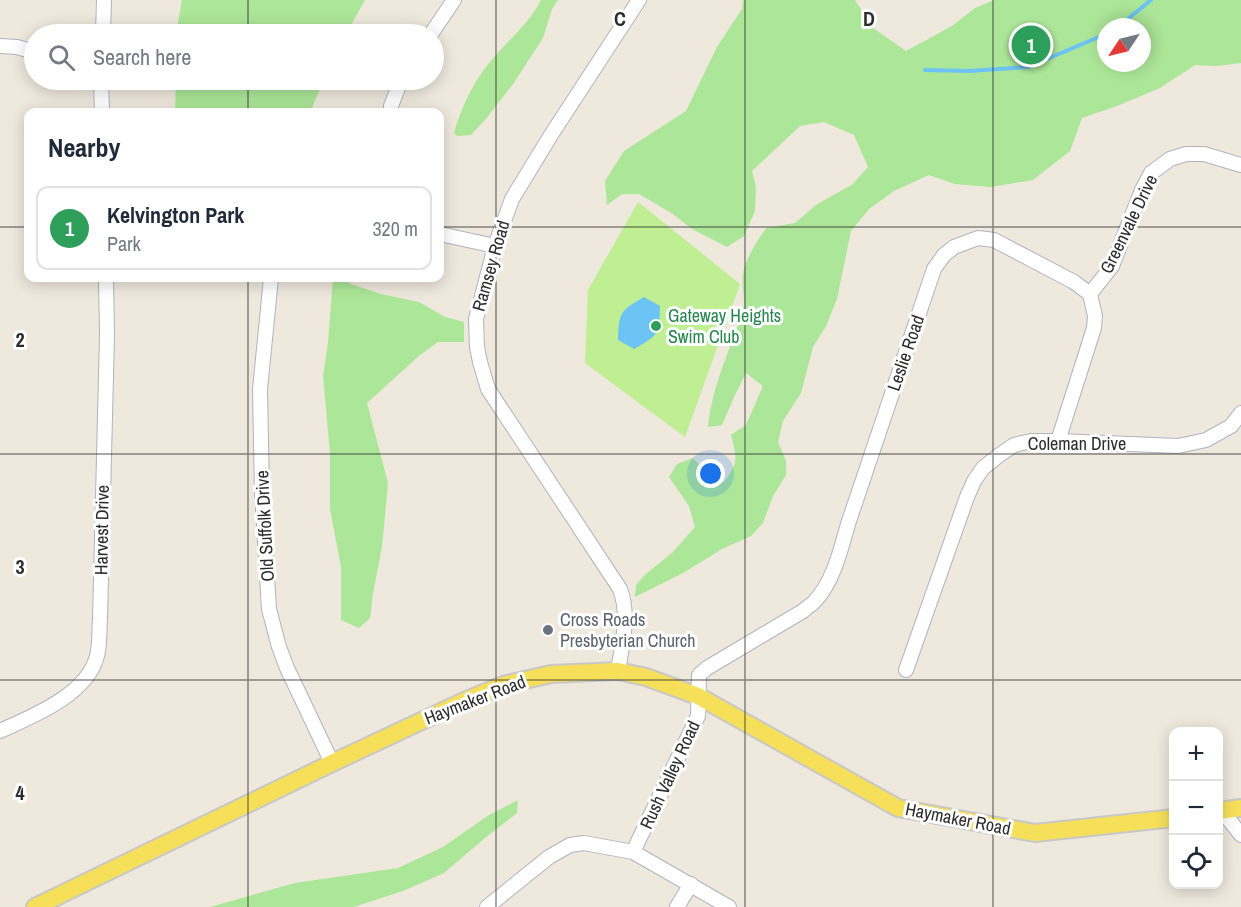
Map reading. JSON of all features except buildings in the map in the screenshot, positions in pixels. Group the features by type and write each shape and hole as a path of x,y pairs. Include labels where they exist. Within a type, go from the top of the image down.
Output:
{"main road":[{"name":"Haymaker Road","path":"35,907 462,702 503,685 551,674 618,671 646,677 698,696 898,808 1035,833 1169,818"},
{"path":"1223,811 1241,808"}],"street":[{"path":"103,24 104,0"},
{"path":"438,24 454,0"},
{"name":"Ramsey Road","path":"618,671 625,624 624,600 620,589 488,389 477,347 476,319 495,246 512,199 639,0"},
{"path":"0,46 24,49"},
{"path":"102,90 102,108"},
{"path":"391,108 397,90"},
{"name":"Greenvale Drive","path":"1090,294 1112,266 1151,172 1170,159 1186,154 1204,154 1241,165"},
{"path":"444,235 495,246"},
{"name":"Leslie Road","path":"698,696 699,675 707,668 802,611 814,602 824,588 837,564 848,524 934,269 944,255 954,247 978,238 994,240 1074,282 1090,294"},
{"name":"Harvest Drive","path":"0,731 65,698 88,676 97,657 100,619 107,335 106,282"},
{"name":"Old Suffolk Drive","path":"271,282 260,389 262,493 269,609 287,668 332,763"},
{"path":"1058,441 1094,328 1095,316 1090,294"},
{"name":"Coleman Drive","path":"906,670 967,497 983,468 998,456 1014,445 1032,441 1178,446 1206,440 1231,426 1241,413"},
{"name":"Rush Valley Road","path":"633,852 698,716 698,696"},
{"path":"1223,814 1241,835"},
{"path":"486,907 549,857 570,845 584,843 633,852 729,907"},
{"path":"677,907 691,884"}],"green space":[{"path":"182,0 365,0 352,24 178,24"},
{"path":"541,0 558,0 552,9 543,38 513,84 485,120 471,135 457,136 454,133 460,114 478,78 530,17"},
{"path":"743,0 855,0 873,28 906,51 952,26 975,8 994,0 1241,0 1241,63 1217,66 1195,65 1160,88 1082,118 1070,151 1033,180 990,187 955,184 929,175 894,191 869,209 851,231 837,299 826,326 813,347 801,393 783,421 778,442 786,461 786,475 773,496 763,523 751,536 722,549 683,573 635,597 636,585 673,552 695,527 689,506 669,477 677,464 693,458 711,478 724,482 735,460 731,435 746,425 763,386 746,373 722,425 708,427 717,383 743,311 743,274 752,250 766,228 795,223 816,205 853,184 868,167 854,135 824,122 800,126 752,171 756,187 755,211 744,236 727,247 692,229 673,214 639,194 622,194 607,205 605,181 624,151 686,111 717,47 742,9"},
{"path":"176,90 320,90 312,108 175,108"},
{"name":"Gateway Heights Swim Club","path":"638,202 740,284 685,437 585,363 588,290"},
{"path":"333,282 348,282 381,294 419,302 445,317 464,322 464,342 438,342 420,355 367,403 388,483 382,547 370,618 359,628 341,620 341,567 330,509 330,453 323,376"},
{"path":"518,800 517,813 444,873 403,891 354,907 210,907 295,883 398,868 443,847 489,815"}],"water":[{"path":"644,297 660,306 659,323 653,337 634,349 618,340 619,323 625,309"}],"waterway":[{"path":"1129,18 1151,0"},
{"path":"925,70 969,71 1028,67 1097,38"}],"place":[{"name":"Kelvington Park","path":"1031,45"},
{"name":"Gateway Heights Swim Club","path":"656,326"},
{"name":"Cross Roads Presbyterian Church","path":"548,630"}]}
